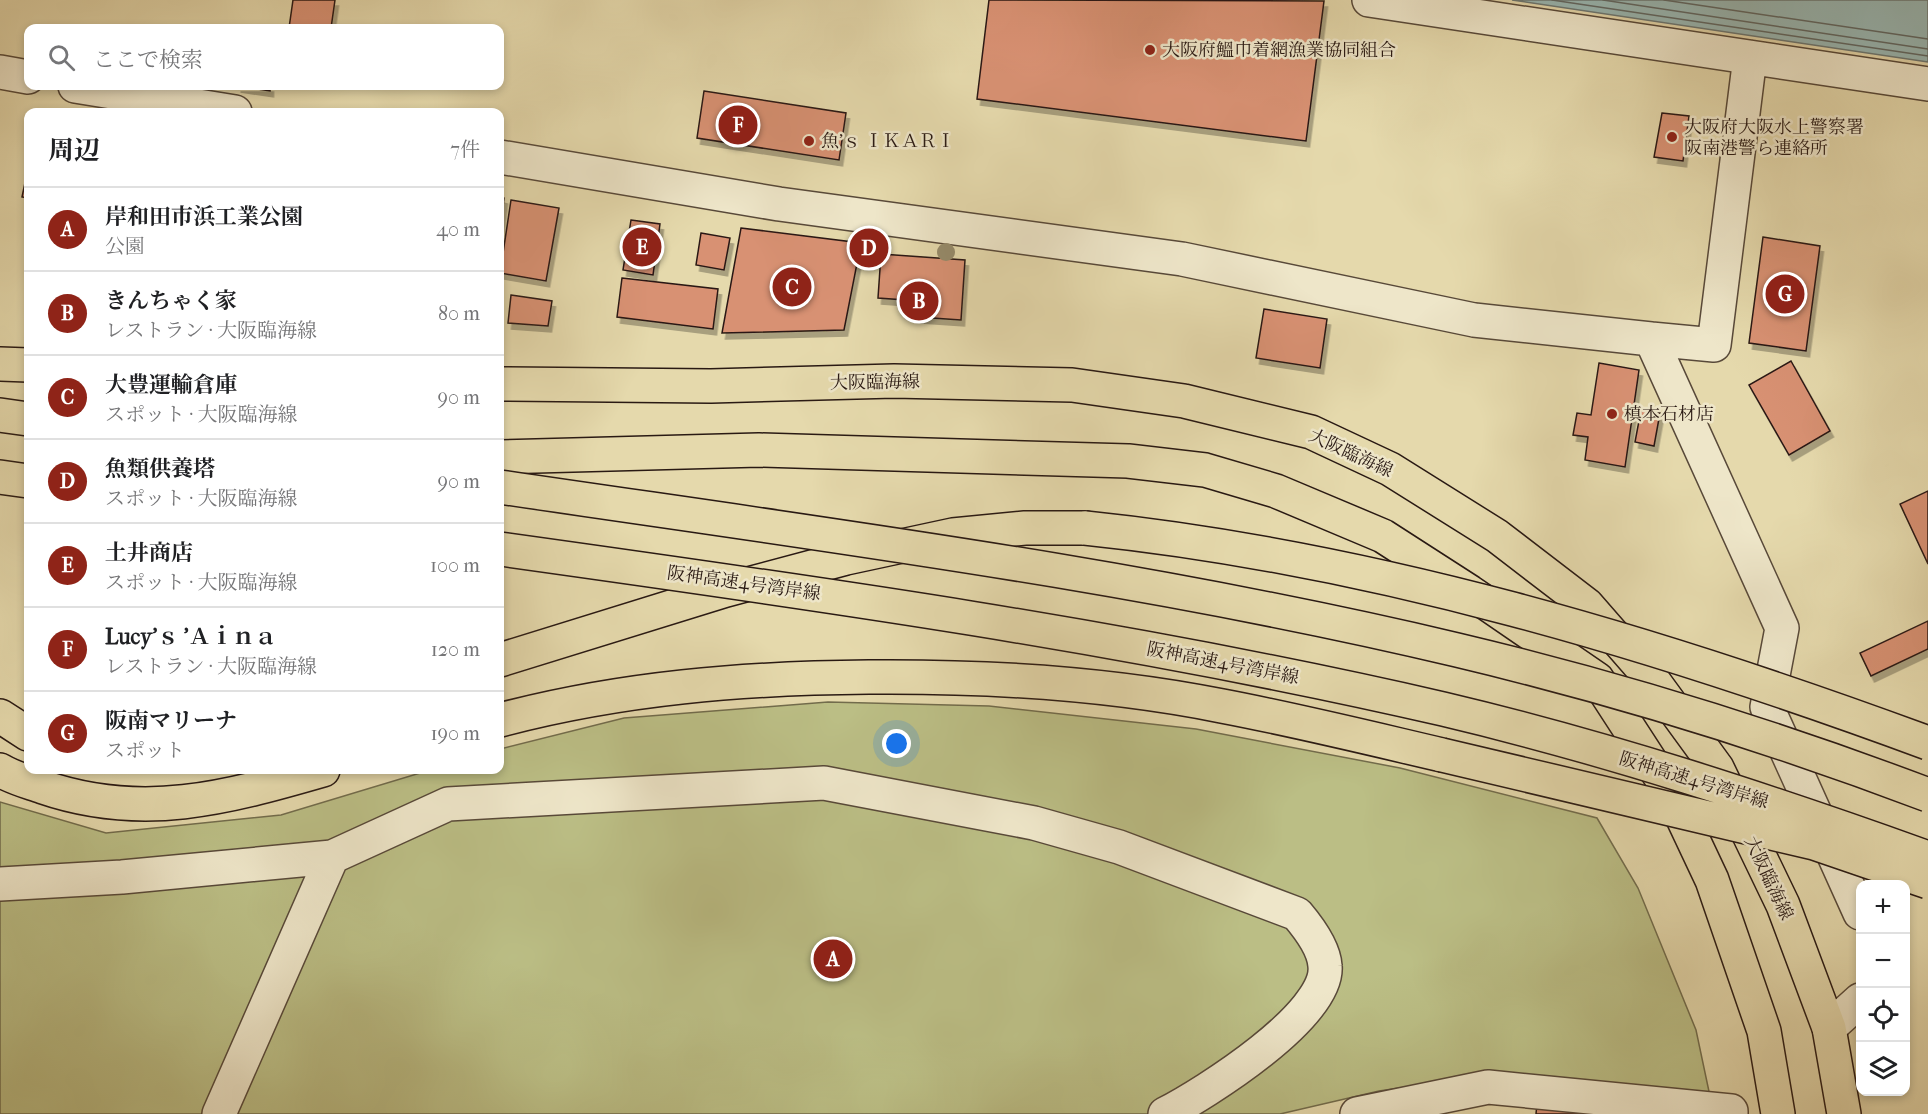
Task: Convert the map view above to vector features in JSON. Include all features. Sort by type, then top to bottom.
[{"type":"main road","points":[[0,364],[24,365]]},
{"type":"main road","name":"大阪臨海線","points":[[504,384],[711,386],[894,381],[1072,385],[1184,401],[1311,432],[1390,469],[1497,536],[1587,605],[1654,683],[1717,768],[1783,905],[1829,1028],[1844,1114]]},
{"type":"main road","points":[[0,415],[24,418]]},
{"type":"main road","points":[[504,457],[759,450],[1128,461],[1205,470],[1236,479],[1276,491],[1383,536],[1597,679],[1671,793],[1712,880],[1764,1031],[1778,1114]]},
{"type":"main road","points":[[0,477],[24,482]]},
{"type":"main road","points":[[0,484],[24,483]]},
{"type":"main road","points":[[504,488],[1106,580],[1290,614],[1457,650],[1640,699],[1840,762],[1928,795]]},
{"type":"main road","points":[[504,659],[726,590],[846,558],[953,535],[1025,528],[1085,528],[1156,536],[1254,552],[1402,583],[1564,624],[1707,664],[1928,743]]},
{"type":"main road","name":"阪神高速4号湾岸線","points":[[504,550],[894,604],[1089,637],[1272,672],[1447,710],[1670,770],[1928,858]]},
{"type":"main road","points":[[504,719],[551,706],[649,690],[743,680],[934,677],[1114,689],[1221,706],[1454,757],[1814,843],[1928,882]]},
{"type":"main road","points":[[0,716],[24,731]]},
{"type":"main road","points":[[0,770],[68,795],[130,806],[197,801],[309,774]]},
{"type":"street","points":[[1369,0],[1928,84]]},
{"type":"street","points":[[504,158],[779,204],[1182,259],[1474,320],[1714,345],[1750,57]]},
{"type":"street","points":[[0,72],[24,77]]},
{"type":"street","points":[[100,90],[210,108]]},
{"type":"street","points":[[1652,339],[1782,628],[1767,707],[1856,904]]},
{"type":"street","points":[[0,884],[122,877],[332,857],[448,804],[824,783],[1034,822],[1119,847],[1297,914],[1310,930],[1325,965],[1321,988],[1274,1041],[1215,1085],[1165,1114]]},
{"type":"street","points":[[219,1114],[332,857]]},
{"type":"street","points":[[1829,1028],[1856,1004]]},
{"type":"street","points":[[1357,1114],[1488,1087],[1731,1111],[1731,1114]]},
{"type":"green space","points":[[828,702],[989,706],[1196,729],[1400,768],[1597,818],[1638,888],[1696,1030],[1711,1101],[1487,1075],[1379,1091],[1280,1114],[0,1114],[0,802],[106,833],[281,815],[417,774],[504,774],[504,748],[624,718]]},
{"type":"water","points":[[1512,0],[1928,0],[1928,62]]},
{"type":"building","points":[[293,0],[335,0],[332,24],[290,24]]},
{"type":"building","name":"大阪府鰮巾着網漁業協同組合","points":[[989,0],[1324,1],[1306,141],[977,99]]},
{"type":"building","points":[[704,91],[846,113],[839,160],[697,138]]},
{"type":"building","name":"大阪府大阪水上警察署 阪南港警ら連絡所","points":[[1662,113],[1689,116],[1683,161],[1654,157]]},
{"type":"building","points":[[511,200],[559,208],[546,281],[504,274],[504,246]]},
{"type":"building","points":[[631,220],[660,224],[653,275],[623,270]]},
{"type":"building","points":[[741,228],[861,243],[844,330],[722,333]]},
{"type":"building","points":[[701,233],[730,238],[724,270],[696,265]]},
{"type":"building","points":[[1763,237],[1820,246],[1806,351],[1749,343]]},
{"type":"building","points":[[881,254],[965,260],[961,320],[918,317],[919,301],[878,298]]},
{"type":"building","points":[[622,278],[718,289],[713,329],[617,317]]},
{"type":"building","points":[[511,295],[552,301],[548,326],[508,323]]},
{"type":"building","points":[[1264,309],[1327,319],[1320,368],[1256,358]]},
{"type":"building","points":[[1791,361],[1830,431],[1789,455],[1749,385]]},
{"type":"building","name":"槙本石材店","points":[[1599,363],[1639,370],[1625,467],[1585,460],[1588,437],[1573,435],[1577,413],[1591,415]]},
{"type":"building","points":[[1641,410],[1660,413],[1654,446],[1635,442]]},
{"type":"building","points":[[1928,491],[1928,564],[1900,504]]},
{"type":"building","points":[[1928,621],[1928,649],[1871,676],[1860,653]]},
{"type":"building","points":[[1537,1103],[1596,1114],[1536,1114]]},
{"type":"place","name":"大阪府鰮巾着網漁業協同組合","points":[[1150,50]]},
{"type":"place","name":"Lucy’ｓ ’Ａｉｎａ","points":[[738,125]]},
{"type":"place","name":"大阪府大阪水上警察署 阪南港警ら連絡所","points":[[1672,137]]},
{"type":"place","name":"魚’ｓ ＩＫＡＲＩ","points":[[809,141]]},
{"type":"place","name":"土井商店","points":[[642,247]]},
{"type":"place","name":"魚類供養塔","points":[[869,248]]},
{"type":"place","name":"大豊運輸倉庫","points":[[792,287]]},
{"type":"place","name":"阪南マリーナ","points":[[1785,294]]},
{"type":"place","name":"きんちゃく家","points":[[919,301]]},
{"type":"place","name":"槙本石材店","points":[[1612,414]]},
{"type":"place","name":"岸和田市浜工業公園","points":[[833,959]]}]
